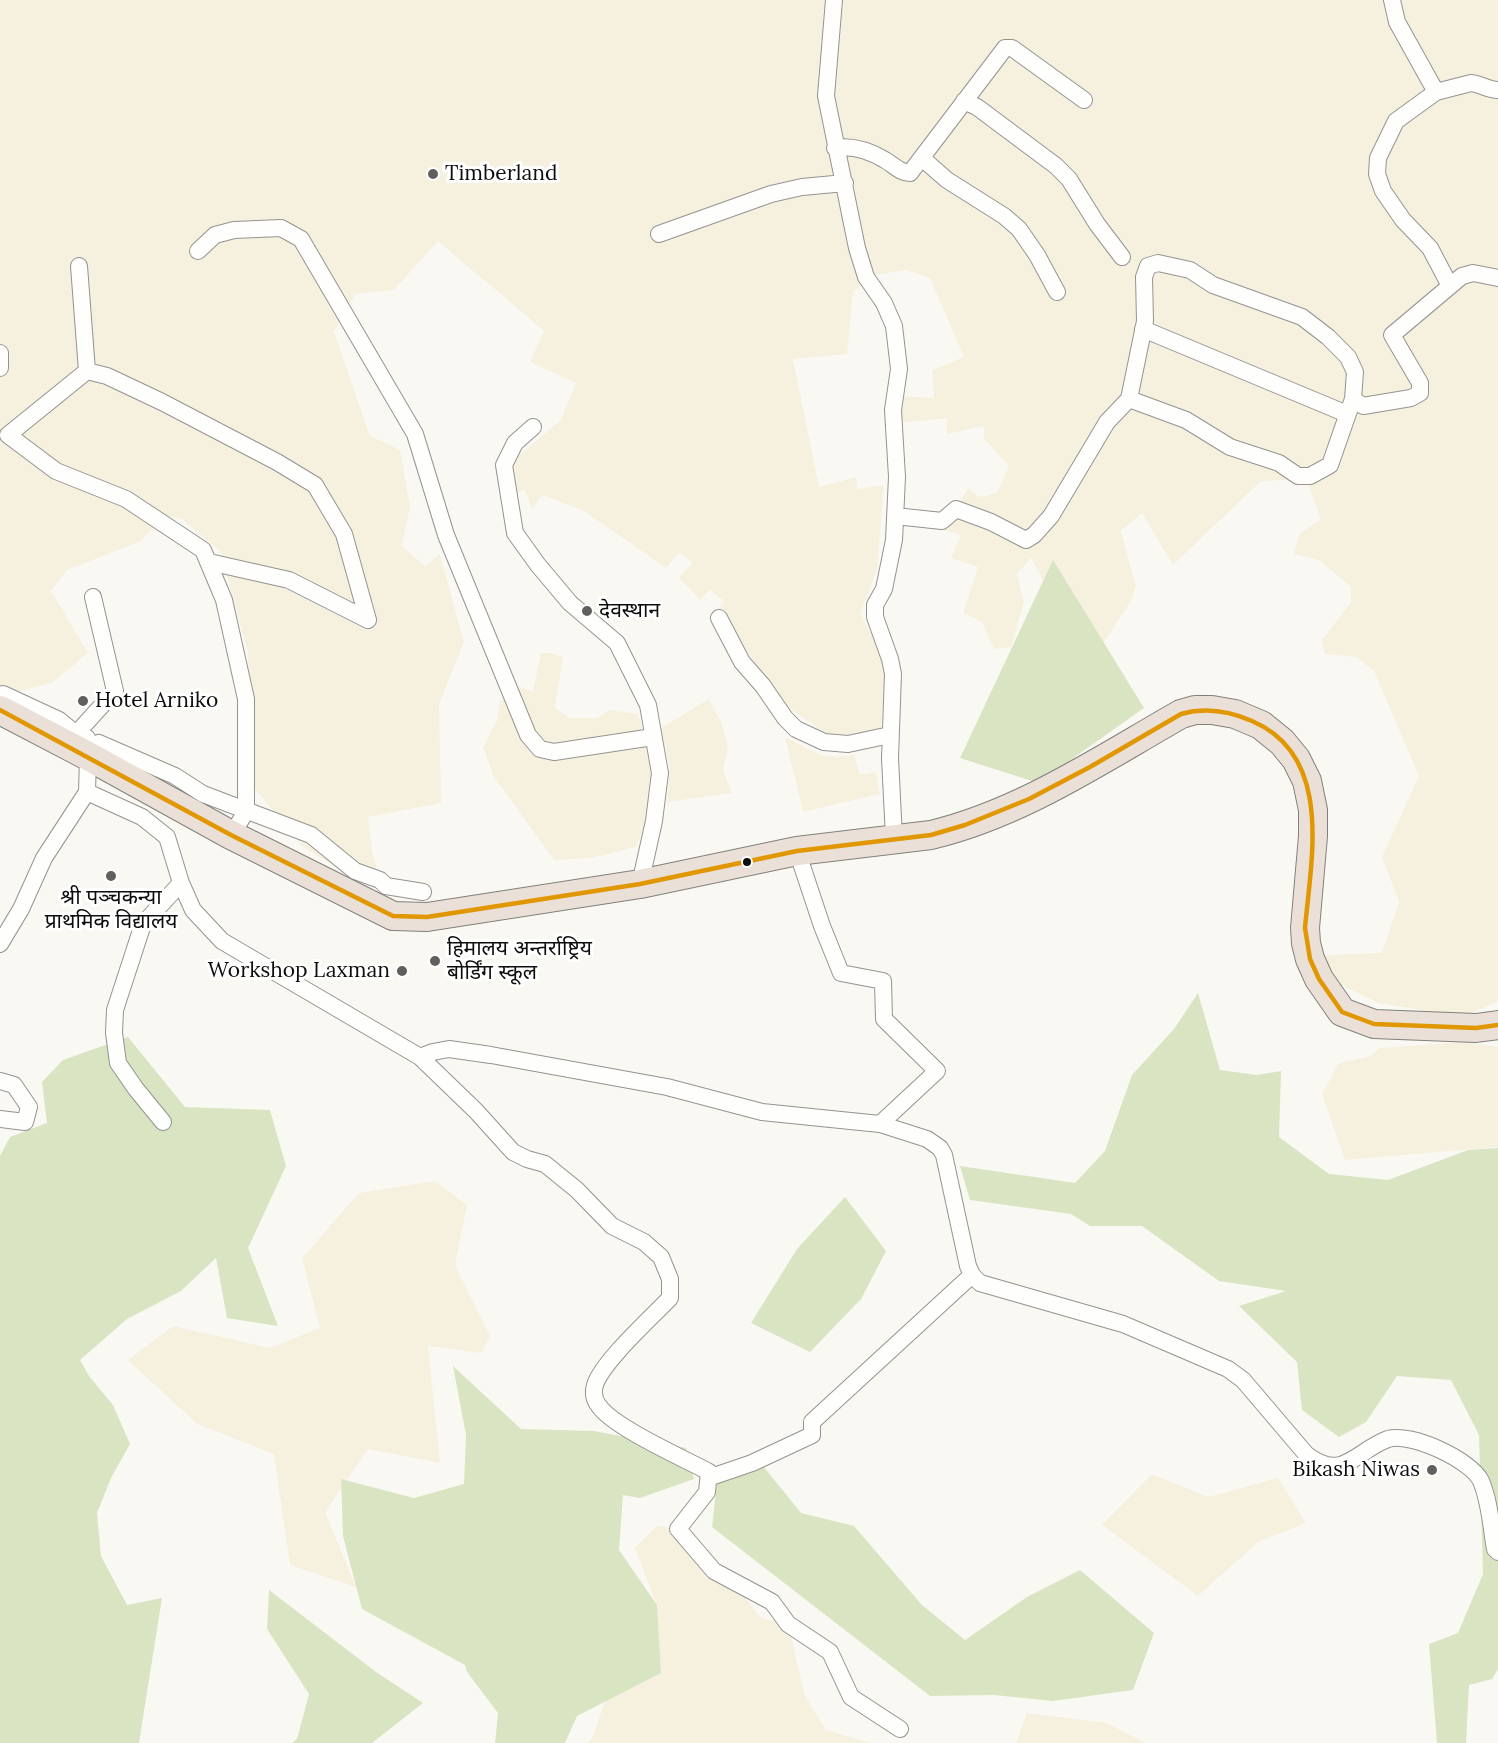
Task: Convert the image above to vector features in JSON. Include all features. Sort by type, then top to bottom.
[{"type":"highway","points":[[2,702],[88,744],[231,835],[393,916],[427,917],[640,884],[797,851],[931,835],[952,830],[1035,798],[1180,714],[1194,710],[1235,714],[1261,725],[1282,742],[1296,759],[1307,782],[1314,836],[1305,928],[1306,943],[1318,979],[1342,1012],[1374,1024],[1476,1028],[1498,1025]]},
{"type":"street","points":[[834,0],[826,96],[857,248],[866,278],[884,303],[894,326],[899,369],[893,410],[897,447],[895,516],[890,568],[884,589],[875,605],[875,617],[893,674],[890,735],[894,838]]},
{"type":"street","points":[[1392,0],[1397,22],[1436,92]]},
{"type":"street","points":[[836,148],[849,146],[861,149],[884,159],[904,173],[910,173],[1008,47],[1084,100]]},
{"type":"street","points":[[1450,286],[1430,248],[1403,220],[1383,191],[1377,174],[1378,158],[1396,121],[1436,92],[1471,83],[1498,90]]},
{"type":"street","points":[[964,101],[988,114],[1056,166],[1069,179],[1122,257]]},
{"type":"street","points":[[923,159],[947,180],[1004,216],[1019,229],[1037,255],[1057,292]]},
{"type":"street","points":[[659,234],[771,194],[802,187],[845,183]]},
{"type":"street","points":[[198,251],[215,235],[234,230],[281,228],[301,238],[415,434],[446,536],[528,735],[540,749],[554,752],[653,737]]},
{"type":"street","points":[[895,516],[942,521],[956,509],[991,522],[1026,540],[1034,535],[1051,516],[1107,422],[1129,399],[1145,321],[1144,277],[1148,266],[1158,263],[1190,270],[1213,285],[1302,318],[1328,337],[1348,357],[1355,372],[1350,406],[1330,465],[1310,476],[1298,476],[1279,463],[1230,447],[1186,420],[1129,399]]},
{"type":"street","points":[[79,266],[87,372]]},
{"type":"street","points":[[1143,329],[1350,406],[1364,406],[1411,398],[1420,393],[1420,383],[1392,335],[1462,276],[1473,273],[1498,278]]},
{"type":"street","points":[[0,353],[0,368]]},
{"type":"street","points":[[208,562],[289,580],[368,620],[344,534],[315,484],[277,462],[162,402],[107,376],[87,372],[4,430],[56,471],[126,499],[203,550],[208,562],[224,600],[246,699],[246,812],[231,835]]},
{"type":"street","points":[[533,427],[514,442],[504,465],[515,534],[537,565],[570,603],[617,643],[648,705],[660,773],[654,821],[640,884]]},
{"type":"street","points":[[0,944],[21,909],[44,858],[87,792],[88,744],[115,691],[93,597]]},
{"type":"street","points":[[719,618],[742,662],[796,729],[825,742],[848,744],[890,735]]},
{"type":"street","points":[[88,744],[175,776],[203,794],[246,812],[311,835],[355,871],[380,880],[386,886],[423,892]]},
{"type":"street","points":[[87,792],[142,817],[166,837],[181,883],[193,910],[222,941],[420,1057],[476,1111],[513,1152],[527,1160],[545,1164],[577,1190],[612,1226],[644,1242],[661,1257],[670,1279],[670,1298],[605,1366],[595,1384],[593,1395],[599,1407],[613,1420],[714,1476],[812,1435],[812,1422],[972,1275]]},
{"type":"street","points":[[797,851],[822,926],[841,973],[883,981],[884,1018],[937,1071],[880,1125]]},
{"type":"street","points":[[163,1122],[118,1063],[114,1033],[115,1010],[143,924],[181,883]]},
{"type":"street","points":[[420,1057],[449,1049],[491,1055],[667,1087],[762,1112],[880,1125],[927,1139],[940,1148],[944,1155],[960,1235],[972,1275],[980,1283],[1123,1324],[1228,1369],[1243,1380],[1306,1454],[1316,1462],[1327,1466],[1343,1465],[1391,1438],[1412,1439],[1434,1447],[1476,1473],[1485,1494],[1495,1549],[1498,1552]]},
{"type":"street","points":[[0,1081],[14,1085],[29,1107],[25,1122],[0,1119]]},
{"type":"street","points":[[709,1472],[707,1492],[678,1529],[714,1571],[772,1602],[788,1624],[830,1652],[851,1698],[900,1730]]},
{"type":"shaded area","points":[[0,0],[1498,0],[1498,1001],[1464,1017],[1378,1003],[1341,985],[1323,955],[1382,953],[1399,902],[1382,857],[1419,776],[1374,671],[1356,657],[1325,654],[1322,640],[1351,602],[1351,587],[1319,560],[1294,554],[1300,533],[1321,519],[1306,479],[1261,481],[1173,565],[1142,513],[1121,531],[1136,586],[1131,601],[1094,657],[1054,601],[1031,558],[1017,574],[1024,602],[1011,647],[994,649],[982,622],[963,613],[978,567],[951,558],[961,535],[943,530],[968,488],[979,497],[997,493],[1009,466],[984,439],[984,426],[947,434],[947,418],[900,423],[899,396],[934,398],[932,370],[964,357],[930,278],[906,270],[875,275],[853,292],[847,354],[793,359],[819,487],[856,477],[857,489],[884,485],[877,570],[860,614],[886,660],[881,731],[833,738],[783,704],[719,609],[724,601],[710,590],[700,600],[679,578],[693,562],[679,553],[666,568],[584,511],[542,495],[532,510],[525,490],[516,493],[512,461],[561,420],[576,383],[530,362],[544,331],[438,241],[394,290],[355,294],[334,332],[370,436],[400,450],[410,506],[402,546],[425,566],[440,554],[464,642],[439,704],[441,803],[368,817],[372,851],[380,880],[364,885],[302,846],[252,785],[248,652],[220,551],[182,519],[163,516],[141,541],[67,570],[51,591],[88,653],[52,683],[15,692],[0,688]]},
{"type":"shaded area","points":[[541,653],[563,657],[555,708],[570,718],[597,718],[609,710],[638,714],[649,751],[653,779],[649,816],[636,847],[592,858],[554,860],[493,775],[483,747],[497,721],[500,702],[519,687],[533,691]]},
{"type":"shaded area","points":[[709,699],[721,722],[728,747],[723,771],[732,793],[667,802],[670,768],[661,728]]},
{"type":"shaded area","points":[[785,737],[820,755],[837,757],[854,755],[860,775],[876,772],[880,794],[803,812]]},
{"type":"shaded area","points":[[1466,1042],[1498,1047],[1498,1147],[1345,1160],[1322,1094],[1339,1063],[1371,1056],[1379,1048]]},
{"type":"shaded area","points":[[435,1181],[467,1205],[455,1265],[490,1336],[481,1353],[428,1346],[440,1463],[368,1449],[325,1512],[356,1587],[290,1565],[274,1454],[197,1424],[128,1360],[173,1326],[270,1348],[320,1328],[302,1258],[359,1193]]},
{"type":"shaded area","points":[[1152,1474],[1208,1497],[1278,1478],[1306,1523],[1258,1542],[1198,1596],[1102,1525]]},
{"type":"shaded area","points":[[657,1526],[678,1529],[730,1579],[761,1618],[788,1624],[805,1696],[826,1730],[870,1743],[587,1743],[592,1739],[605,1701],[661,1672],[657,1605],[635,1548]]},
{"type":"shaded area","points":[[1027,1713],[1107,1723],[1145,1743],[1016,1743]]},
{"type":"green space","points":[[1053,560],[1144,708],[1038,783],[960,758]]},
{"type":"green space","points":[[1198,993],[1220,1070],[1257,1075],[1281,1071],[1279,1137],[1329,1174],[1388,1180],[1468,1150],[1498,1148],[1498,1669],[1492,1679],[1469,1685],[1466,1743],[1437,1743],[1429,1644],[1458,1633],[1483,1574],[1479,1435],[1451,1380],[1397,1376],[1366,1422],[1339,1437],[1302,1410],[1297,1362],[1239,1306],[1286,1291],[1219,1281],[1142,1226],[1090,1226],[1071,1214],[970,1200],[960,1166],[1075,1183],[1105,1151],[1132,1075],[1174,1029]]},
{"type":"green space","points":[[128,1037],[185,1107],[270,1110],[286,1166],[248,1248],[278,1326],[227,1318],[216,1258],[181,1291],[127,1319],[80,1360],[89,1376],[113,1405],[130,1444],[111,1478],[97,1513],[101,1556],[127,1605],[162,1598],[139,1743],[0,1743],[0,1156],[10,1137],[47,1123],[42,1082],[63,1060]]},
{"type":"green space","points":[[845,1197],[886,1251],[861,1299],[810,1352],[751,1323],[797,1249]]},
{"type":"green space","points":[[453,1366],[521,1429],[594,1431],[686,1448],[694,1479],[640,1498],[623,1495],[619,1550],[657,1605],[661,1673],[577,1716],[565,1743],[495,1743],[498,1713],[467,1672],[465,1665],[362,1609],[343,1536],[341,1479],[414,1498],[464,1484],[466,1435]]},
{"type":"green space","points":[[719,1465],[763,1466],[801,1513],[854,1526],[922,1605],[965,1640],[1027,1597],[1080,1570],[1154,1633],[1133,1690],[1053,1701],[994,1695],[930,1696],[712,1527]]},
{"type":"green space","points":[[269,1590],[376,1672],[423,1703],[372,1743],[292,1743],[297,1739],[309,1694],[267,1629]]},
{"type":"transit line","points":[[0,710],[231,835],[393,916],[427,917],[640,884],[797,851],[931,835],[965,825],[1029,799],[1090,767],[1181,714],[1199,711],[1226,713],[1252,721],[1278,737],[1296,758],[1306,784],[1312,812],[1311,871],[1305,928],[1310,959],[1319,979],[1342,1012],[1374,1024],[1476,1028],[1498,1025]]},
{"type":"place","name":"Timberland","points":[[433,174]]},
{"type":"place","name":"देवस्थान","points":[[587,611]]},
{"type":"place","name":"Hotel Arniko","points":[[83,701]]},
{"type":"place","name":"श्री पञ्चकन्या प्राथमिक विद्यालय","points":[[111,876]]},
{"type":"place","name":"हिमालय अन्तर्राष्ट्रिय बोर्डिंग स्कूल","points":[[435,961]]},
{"type":"place","name":"Workshop Laxman","points":[[402,971]]},
{"type":"place","name":"Bikash Niwas","points":[[1432,1470]]}]
